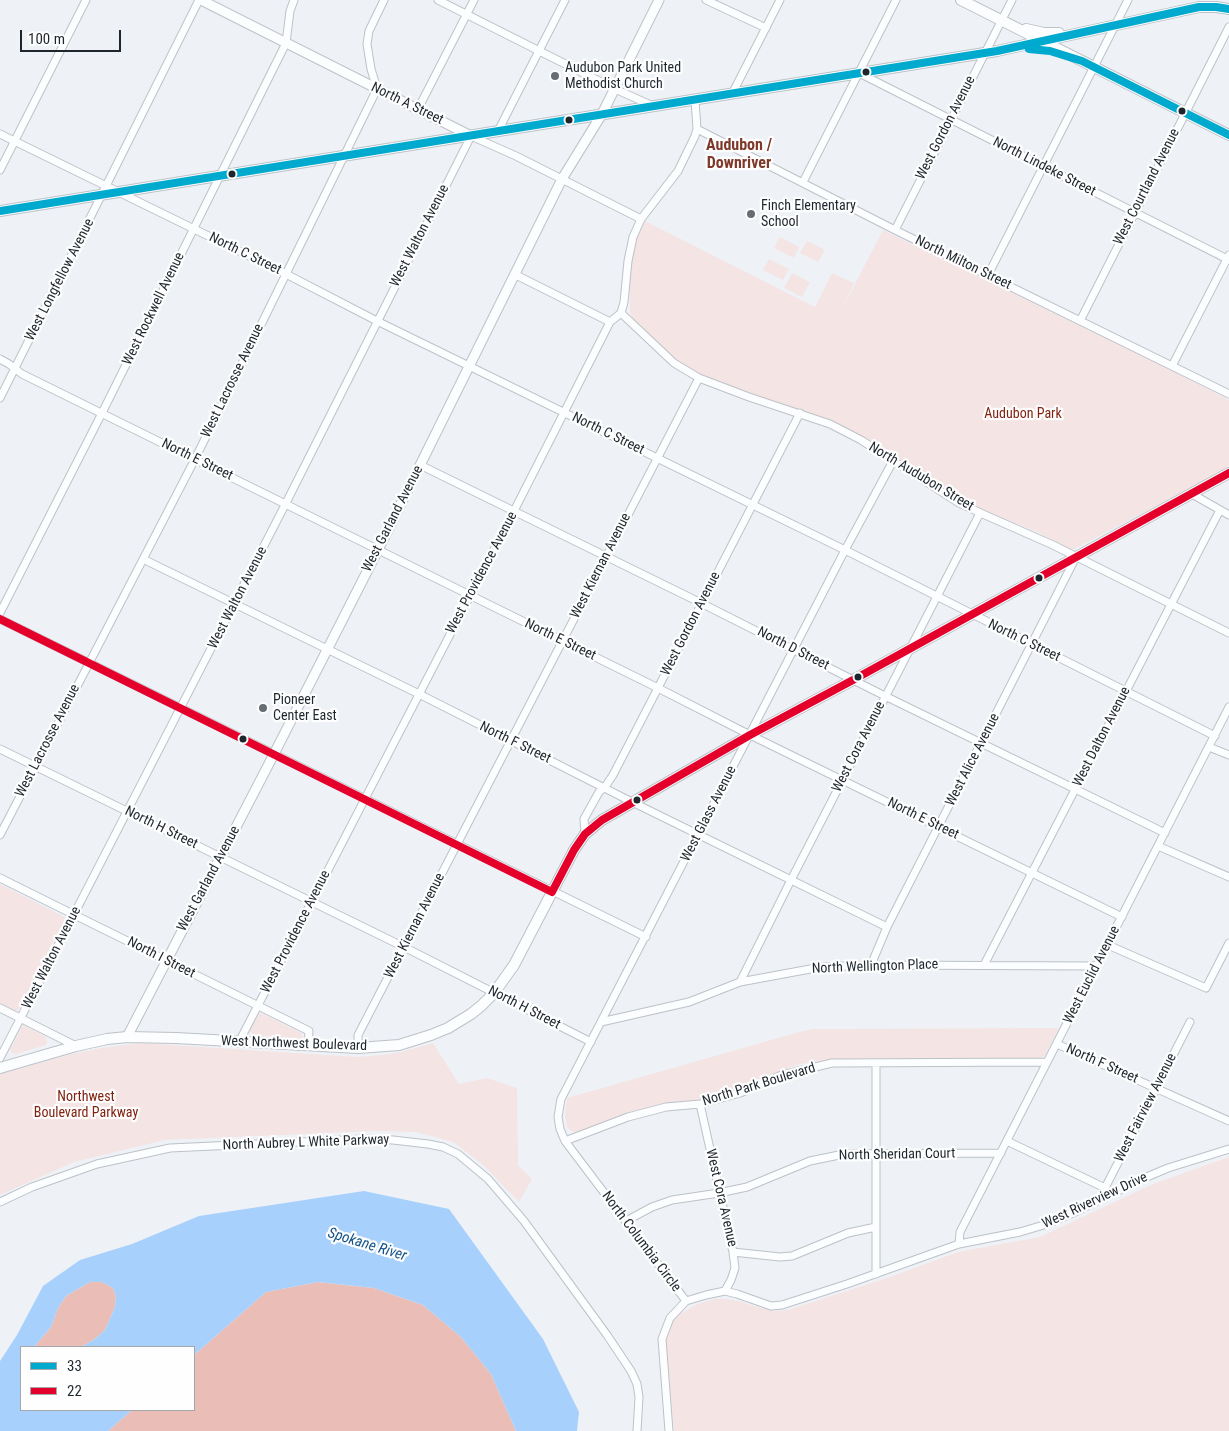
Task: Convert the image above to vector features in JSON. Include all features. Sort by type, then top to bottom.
[{"type":"main road","points":[[961,0],[1229,135]]},
{"type":"main road","points":[[0,211],[104,191],[118,192],[997,51],[1199,7],[1229,9]]},
{"type":"main road","points":[[1014,27],[1044,33],[1080,33]]},
{"type":"main road","points":[[997,51],[1035,49],[1050,51],[1082,61]]},
{"type":"main road","name":"West Northwest Boulevard","points":[[0,1068],[76,1046],[107,1039],[127,1037],[358,1048],[398,1045],[448,1028],[481,1006],[494,993],[514,965],[574,850],[586,834],[602,820],[750,735],[1229,473]]},
{"type":"street","points":[[0,170],[86,0]]},
{"type":"street","name":"North A Street","points":[[200,0],[471,136],[642,219]]},
{"type":"street","name":"West Longfellow Avenue","points":[[0,398],[200,0]]},
{"type":"street","name":"West Rockwell Avenue","points":[[0,613],[286,43],[290,11],[294,0]]},
{"type":"street","points":[[377,89],[371,69],[367,44],[368,31],[384,0]]},
{"type":"street","points":[[438,0],[614,89],[654,106]]},
{"type":"street","points":[[418,109],[474,0]]},
{"type":"street","points":[[498,131],[565,0]]},
{"type":"street","name":"West Garland Avenue","points":[[127,1037],[378,550],[562,180],[602,114],[659,0]]},
{"type":"street","points":[[706,0],[766,28]]},
{"type":"street","points":[[732,94],[780,0]]},
{"type":"street","points":[[802,182],[896,0]]},
{"type":"street","name":"West Gordon Avenue","points":[[896,230],[1012,0]]},
{"type":"street","points":[[988,275],[1128,0]]},
{"type":"street","name":"West Courtland Avenue","points":[[1080,320],[1229,27]]},
{"type":"street","name":"North Lindeke Street","points":[[859,73],[1134,213],[1228,257]]},
{"type":"street","name":"West Lacrosse Avenue","points":[[0,835],[195,459],[377,89]]},
{"type":"street","points":[[621,313],[630,249],[642,219],[678,171],[695,136],[697,129],[695,100]]},
{"type":"street","name":"North Milton Street","points":[[697,129],[896,230],[1229,394]]},
{"type":"street","points":[[0,134],[104,191]]},
{"type":"street","name":"West Walton Avenue","points":[[0,1058],[234,605],[471,136]]},
{"type":"street","name":"North C Street","points":[[118,192],[845,550],[1215,736]]},
{"type":"street","points":[[1172,366],[1228,257]]},
{"type":"street","points":[[514,274],[610,322]]},
{"type":"street","name":"West Providence Avenue","points":[[239,1042],[610,322],[621,313]]},
{"type":"street","name":"North Audubon Street","points":[[621,313],[674,363],[699,378],[830,424],[861,440],[939,491],[980,513],[1077,556],[1229,633]]},
{"type":"street","name":"North E Street","points":[[0,359],[22,374],[1122,917]]},
{"type":"street","name":"West Kiernan Avenue","points":[[358,1048],[358,1035],[699,378]]},
{"type":"street","name":"West Gordon Avenue","points":[[586,834],[584,819],[599,792],[614,774],[800,413]]},
{"type":"street","name":"West Glass Avenue","points":[[558,1117],[561,1099],[893,461]]},
{"type":"street","name":"North D Street","points":[[420,465],[1165,833]]},
{"type":"street","points":[[1192,494],[1229,515]]},
{"type":"street","name":"West Dalton Avenue","points":[[984,965],[1220,510]]},
{"type":"street","name":"West Cora Avenue","points":[[740,982],[790,880],[980,513]]},
{"type":"street","name":"West Alice Avenue","points":[[871,965],[887,927],[1077,556]]},
{"type":"street","name":"North F Street","points":[[143,559],[887,927]]},
{"type":"street","points":[[0,619],[646,937]]},
{"type":"street","name":"West Euclid Avenue","points":[[959,1244],[960,1232],[1229,707]]},
{"type":"street","points":[[1209,747],[1229,755]]},
{"type":"street","name":"North H Street","points":[[0,748],[404,947],[591,1042]]},
{"type":"street","points":[[1158,846],[1229,877]]},
{"type":"street","name":"North I Street","points":[[0,878],[309,1032],[308,1046]]},
{"type":"street","points":[[1108,945],[1206,988],[1229,943]]},
{"type":"street","name":"North Wellington Place","points":[[601,1022],[689,1002],[740,982],[821,967],[871,965],[1097,966]]},
{"type":"street","points":[[0,1008],[76,1046]]},
{"type":"street","name":"West Fairview Avenue","points":[[1107,1191],[1190,1022]]},
{"type":"street","name":"North F Street","points":[[1056,1044],[1229,1121]]},
{"type":"street","name":"North Park Boulevard","points":[[565,1141],[628,1117],[666,1107],[700,1104],[740,1093],[782,1075],[832,1063],[1048,1062]]},
{"type":"street","points":[[876,1063],[876,1274]]},
{"type":"street","name":"West Cora Avenue","points":[[700,1104],[733,1252],[735,1268],[725,1292]]},
{"type":"street","name":"North Columbia Circle","points":[[558,1117],[565,1141],[686,1302],[706,1295],[725,1292],[737,1294],[771,1306],[782,1305],[959,1244]]},
{"type":"street","name":"North Aubrey L White Parkway","points":[[0,1202],[32,1187],[97,1164],[170,1148],[364,1139],[393,1140],[442,1147],[458,1154],[488,1179],[524,1221],[607,1335],[631,1371],[637,1384],[639,1397],[637,1431]]},
{"type":"street","points":[[1007,1141],[1107,1191]]},
{"type":"street","name":"West Riverview Drive","points":[[959,1244],[1020,1232],[1047,1224],[1075,1212],[1107,1191],[1168,1168],[1229,1150]]},
{"type":"street","name":"North Sheridan Court","points":[[626,1222],[665,1202],[746,1187],[810,1161],[844,1154],[1001,1153]]},
{"type":"street","points":[[733,1252],[780,1257],[792,1256],[848,1233],[876,1227]]},
{"type":"street","points":[[669,1431],[662,1339],[670,1318],[686,1302]]},
{"type":"green space","name":"Audubon Park","points":[[645,221],[815,307],[832,273],[854,283],[840,313],[883,230],[1229,400],[1229,466],[1189,489],[1071,549],[946,492],[821,418],[756,397],[706,378],[688,369],[676,360],[633,319],[630,311],[629,274],[632,255]]},
{"type":"green space","points":[[780,237],[799,247],[794,258],[774,248]]},
{"type":"green space","points":[[807,241],[825,250],[818,262],[800,253]]},
{"type":"green space","points":[[769,259],[789,269],[783,280],[763,270]]},
{"type":"green space","points":[[792,273],[810,282],[802,297],[784,288]]},
{"type":"green space","points":[[0,884],[63,916],[65,919],[19,1009],[16,1011],[0,1004]]},
{"type":"green space","points":[[261,1013],[301,1033],[303,1038],[253,1035],[250,1028]]},
{"type":"green space","points":[[23,1025],[45,1036],[46,1045],[16,1054],[12,1053],[10,1050]]},
{"type":"green space","points":[[1059,1028],[1045,1055],[1041,1058],[831,1059],[800,1064],[742,1087],[703,1099],[666,1103],[633,1111],[578,1132],[573,1132],[567,1127],[565,1117],[567,1098],[803,1031],[815,1029]]},
{"type":"green space","name":"Northwest Boulevard Parkway","points":[[140,1043],[357,1057],[401,1052],[433,1043],[459,1084],[487,1078],[517,1088],[518,1165],[532,1179],[519,1202],[482,1164],[453,1142],[416,1132],[374,1131],[165,1140],[74,1162],[0,1195],[0,1074],[72,1054]]},
{"type":"green space","points":[[1229,1157],[1229,1431],[674,1431],[666,1343],[667,1331],[676,1316],[698,1304],[714,1299],[725,1299],[774,1311],[788,1310],[887,1278],[958,1252],[1040,1237],[1153,1184]]},
{"type":"shaded area","points":[[90,1282],[102,1282],[113,1288],[116,1296],[115,1307],[105,1330],[83,1346],[35,1346],[51,1327],[58,1308],[66,1296]]},
{"type":"shaded area","points":[[318,1282],[374,1288],[423,1305],[461,1337],[491,1374],[516,1431],[108,1431],[131,1411],[195,1411],[195,1354],[266,1292]]},
{"type":"water","name":"Spokane River","points":[[364,1191],[449,1209],[543,1339],[579,1412],[577,1431],[516,1431],[491,1374],[461,1337],[423,1305],[374,1288],[318,1282],[266,1292],[195,1354],[195,1346],[83,1346],[105,1330],[115,1307],[116,1296],[113,1288],[102,1282],[90,1282],[66,1296],[58,1308],[51,1327],[35,1346],[20,1346],[20,1411],[131,1411],[108,1431],[0,1431],[0,1361],[17,1335],[43,1286],[80,1260],[132,1244],[199,1216]]},
{"type":"transit line","name":"33","points":[[0,211],[997,51],[1199,7],[1229,9]]},
{"type":"transit line","name":"33","points":[[1029,49],[1050,51],[1082,61],[1229,135]]},
{"type":"transit line","name":"22","points":[[0,619],[552,892],[574,850],[585,834],[602,820],[750,735],[1229,473]]},
{"type":"place","name":"Audubon Park United Methodist Church","points":[[555,76]]},
{"type":"place","name":"Finch Elementary School","points":[[751,214]]},
{"type":"place","name":"Pioneer Center East","points":[[263,708]]},
{"type":"district","name":"Audubon / Downriver","points":[[739,155]]}]
